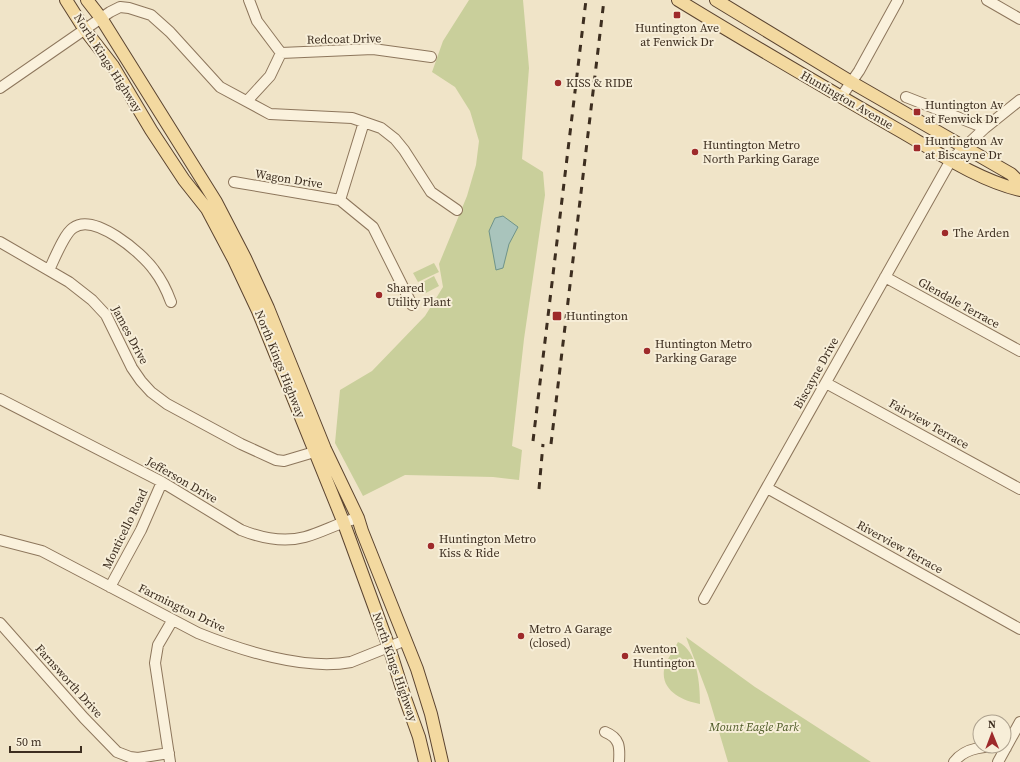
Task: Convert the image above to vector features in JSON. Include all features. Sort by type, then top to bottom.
[{"type":"main road","name":"North Kings Highway","points":[[66,0],[85,30],[113,66],[163,149],[212,218],[258,311],[320,450],[358,518],[406,640],[423,690],[442,762]]},
{"type":"main road","name":"North Kings Highway","points":[[88,0],[101,18],[227,222],[268,308],[320,450],[343,521],[389,647],[405,698],[420,737],[425,762]]},
{"type":"main road","name":"Huntington Avenue","points":[[678,0],[841,97],[951,160],[1003,186],[1020,190]]},
{"type":"main road","name":"Huntington Avenue","points":[[716,0],[851,82],[1011,174],[1020,183]]},
{"type":"street","points":[[248,100],[270,76],[281,53],[257,21],[249,0]]},
{"type":"street","points":[[841,97],[898,0]]},
{"type":"street","points":[[987,0],[1020,19]]},
{"type":"street","points":[[0,88],[101,18],[120,7],[151,15],[170,32],[220,87],[248,100],[270,114],[352,118],[381,128],[395,138],[431,192],[457,210]]},
{"type":"street","name":"Redcoat Drive","points":[[281,53],[373,49],[431,57]]},
{"type":"street","points":[[906,96],[969,120],[985,128]]},
{"type":"street","name":"Biscayne Drive","points":[[704,599],[951,160],[985,128],[1020,100]]},
{"type":"street","points":[[340,200],[364,122]]},
{"type":"street","name":"Wagon Drive","points":[[234,182],[340,200],[373,227],[412,305]]},
{"type":"street","points":[[49,270],[70,231],[80,224],[93,225],[106,230],[139,253],[160,278],[171,302]]},
{"type":"street","name":"James Drive","points":[[0,242],[69,282],[101,308],[136,375],[151,392],[167,404],[246,447],[276,460],[284,461],[320,450]]},
{"type":"street","name":"Glendale Terrace","points":[[885,277],[1020,351]]},
{"type":"street","name":"Fairview Terrace","points":[[826,383],[1020,489]]},
{"type":"street","name":"Jefferson Drive","points":[[0,399],[162,482],[241,530],[267,538],[282,540],[306,537],[343,521],[358,518]]},
{"type":"street","name":"Monticello Road","points":[[110,586],[141,530],[162,482]]},
{"type":"street","name":"Riverview Terrace","points":[[767,488],[1020,629]]},
{"type":"street","name":"Farmington Drive","points":[[1,544],[42,551],[110,586],[172,621],[222,643],[313,665],[351,662],[406,640]]},
{"type":"street","points":[[169,758],[155,663],[158,645],[172,621]]},
{"type":"street","name":"Farnsworth Drive","points":[[0,623],[84,718],[117,752],[130,757],[138,758],[169,758]]},
{"type":"street","points":[[1012,737],[1020,722]]},
{"type":"street","points":[[605,732],[615,737],[618,742],[619,762]]},
{"type":"street","points":[[954,762],[959,756],[972,751]]},
{"type":"green space","points":[[469,0],[523,0],[529,68],[522,159],[543,172],[545,195],[524,339],[512,446],[522,450],[519,480],[493,477],[405,475],[363,496],[335,443],[340,390],[372,371],[425,316],[443,287],[439,264],[467,196],[476,165],[479,141],[470,111],[455,87],[432,72],[443,41]]},
{"type":"green space","points":[[434,263],[439,272],[418,282],[413,273]]},
{"type":"green space","points":[[434,276],[439,286],[424,294],[419,284]]},
{"type":"green space","name":"Mount Eagle Park","points":[[686,637],[755,687],[871,762],[728,762],[708,695]]},
{"type":"green space","points":[[678,642],[685,646],[694,660],[698,679],[700,704],[693,703],[674,694],[666,684],[664,677],[665,666]]},
{"type":"water","points":[[503,216],[518,227],[509,244],[503,268],[496,270],[489,231],[495,218]]},
{"type":"railway","points":[[533,441],[586,0]]},
{"type":"railway","points":[[551,444],[604,0]]},
{"type":"railway","points":[[539,489],[543,444]]},
{"type":"place","name":"Huntington Ave at Fenwick Dr","points":[[677,15]]},
{"type":"place","name":"KISS & RIDE","points":[[558,83]]},
{"type":"place","name":"Huntington Av at Fenwick Dr","points":[[917,112]]},
{"type":"place","name":"Huntington Av at Biscayne Dr","points":[[917,148]]},
{"type":"place","name":"Huntington Metro North Parking Garage","points":[[695,152]]},
{"type":"place","name":"The Arden","points":[[945,233]]},
{"type":"place","name":"Shared Utility Plant","points":[[379,295]]},
{"type":"place","name":"Huntington","points":[[557,316]]},
{"type":"place","name":"Huntington Metro Parking Garage","points":[[647,351]]},
{"type":"place","name":"Huntington Metro Kiss & Ride","points":[[431,546]]},
{"type":"place","name":"Metro A Garage (closed)","points":[[521,636]]},
{"type":"place","name":"Aventon Huntington","points":[[625,656]]}]
